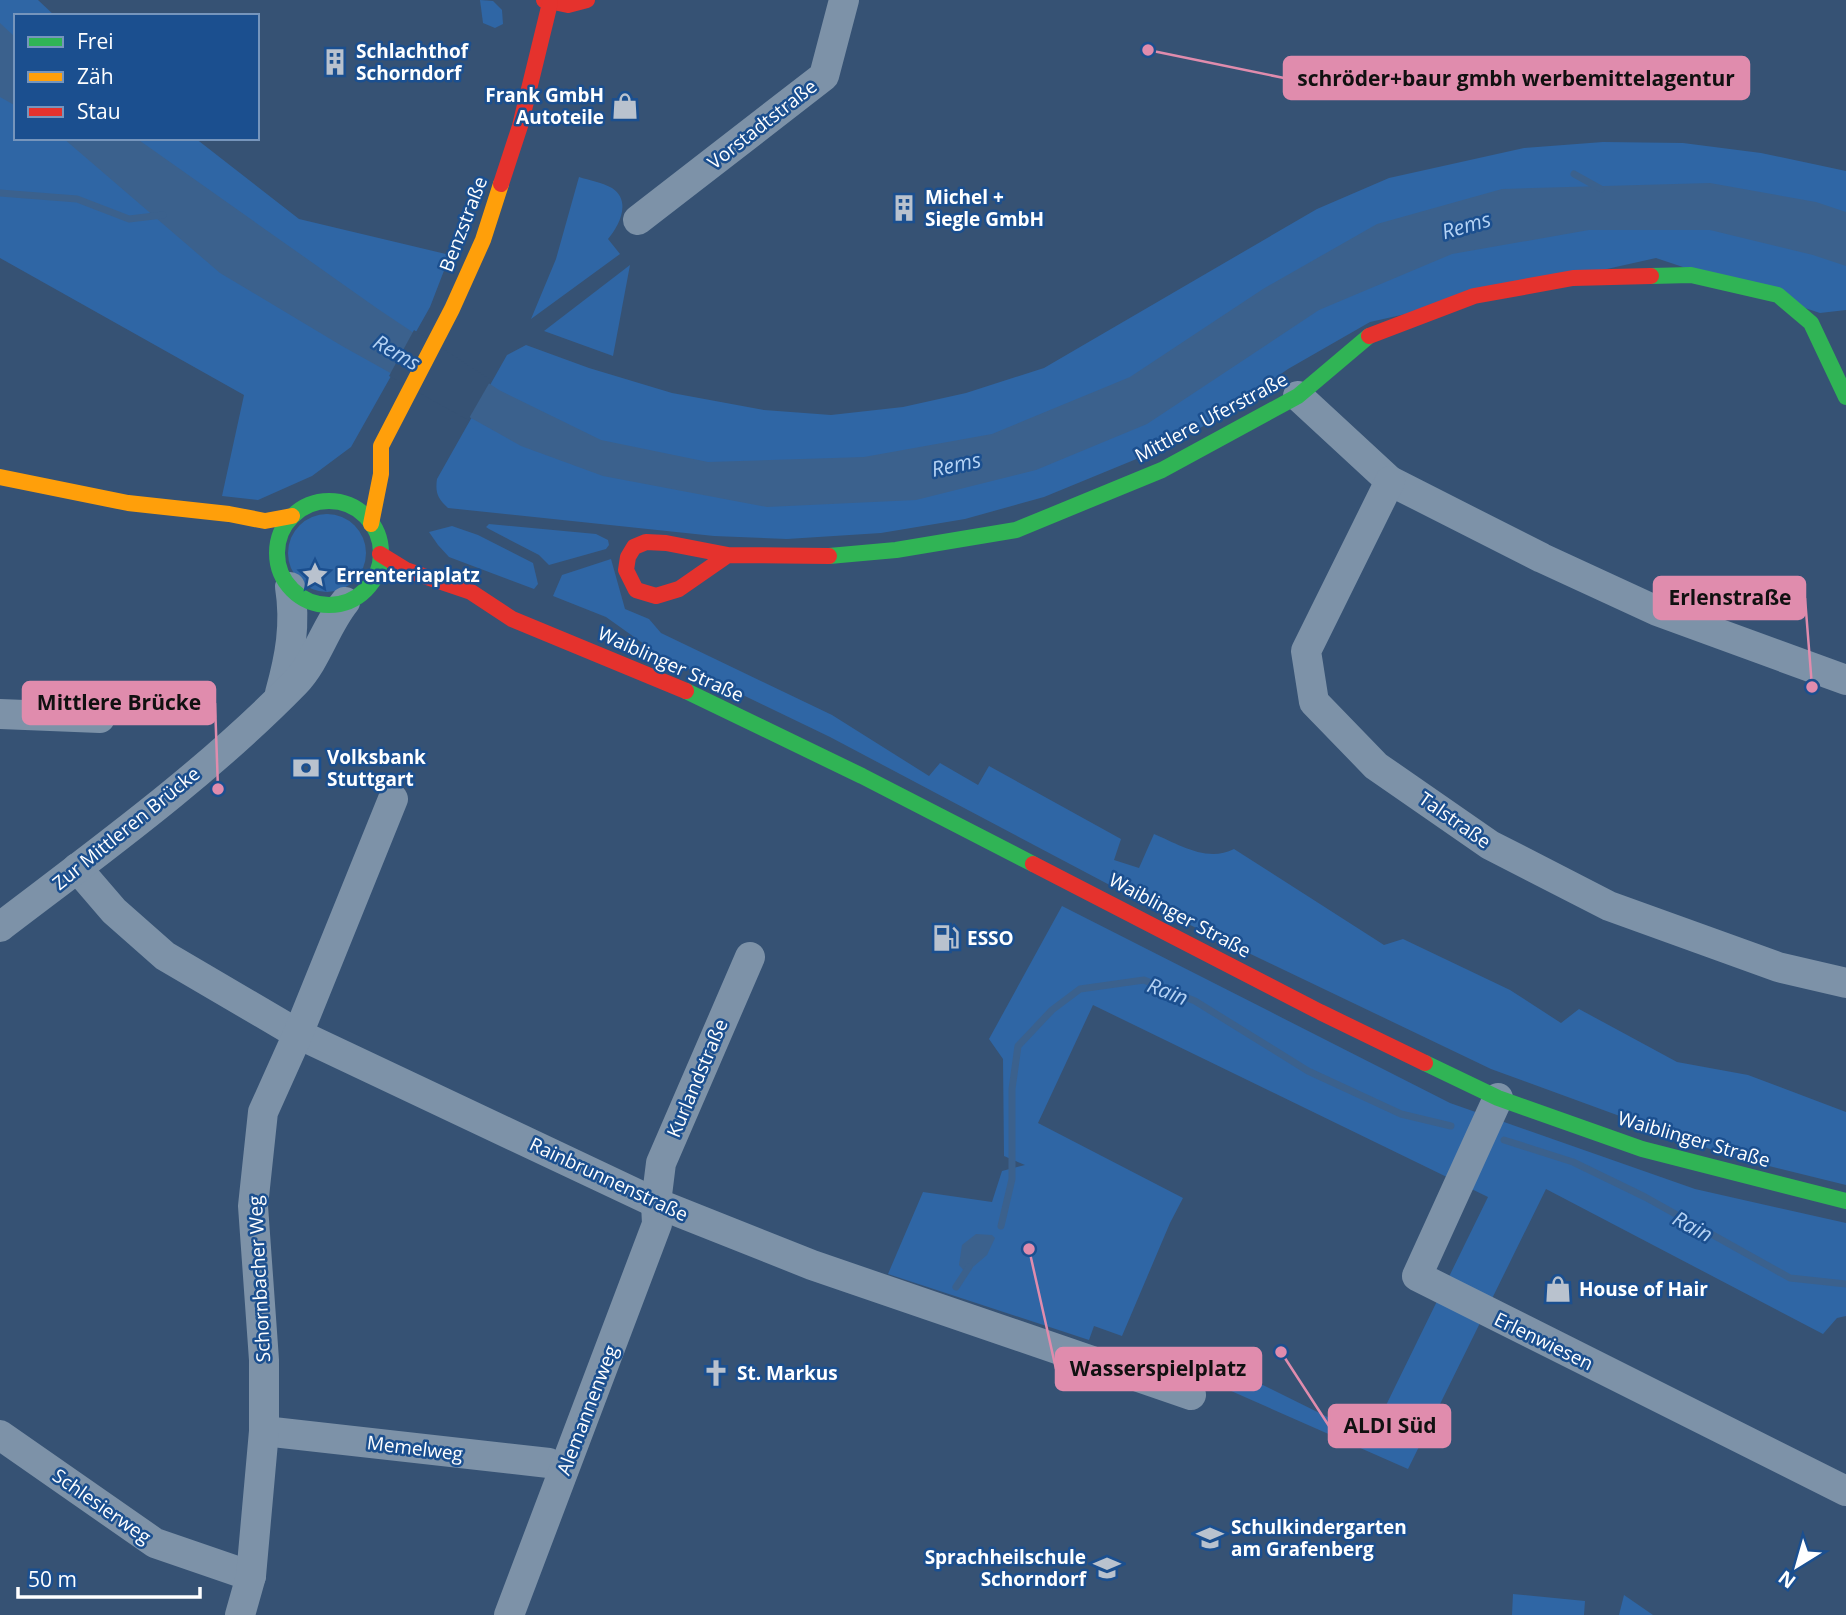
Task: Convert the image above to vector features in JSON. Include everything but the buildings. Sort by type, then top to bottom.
[{"type":"main road","name":"Benzstraße","points":[[365,459],[381,446],[452,309],[483,240],[516,138],[547,1],[568,5],[587,0]]},
{"type":"main road","name":"Mittlere Uferstraße","points":[[729,555],[679,589],[656,596],[636,590],[626,570],[628,557],[634,547],[646,542],[666,542],[729,555],[841,556],[896,550],[1016,530],[1163,470],[1298,396],[1373,333],[1474,296],[1573,278],[1691,275],[1778,295],[1811,323],[1846,397]]},
{"type":"main road","name":"Benzstraße","points":[[371,524],[381,474],[381,446]]},
{"type":"main road","points":[[0,477],[128,503],[229,514],[264,522],[292,516]]},
{"type":"main road","points":[[324,501],[342,483]]},
{"type":"main road","points":[[284,576],[279,539],[285,525],[304,507],[324,501],[339,502],[353,507],[371,524],[377,535],[380,554],[375,576],[353,597]]},
{"type":"main road","points":[[128,503],[188,525]]},
{"type":"main road","points":[[259,550],[298,594],[313,602],[335,604],[353,597],[381,593]]},
{"type":"main road","name":"Waiblinger Straße","points":[[380,554],[406,570],[471,592],[512,619],[670,683],[862,776],[1320,1012],[1497,1098],[1642,1149],[1846,1201]]},
{"type":"main road","name":"Waiblinger Straße","points":[[477,614],[512,619]]},
{"type":"street","name":"Vorstadtstraße","points":[[638,220],[824,76],[844,0]]},
{"type":"street","points":[[1298,396],[1390,481],[1542,558],[1657,611],[1846,680]]},
{"type":"street","name":"Talstraße","points":[[1390,481],[1306,651],[1314,702],[1376,766],[1490,845],[1609,906],[1778,967],[1846,983]]},
{"type":"street","name":"Zur Mittleren Brücke","points":[[279,697],[292,645],[293,609],[284,576]]},
{"type":"street","name":"Zur Mittleren Brücke","points":[[0,927],[151,811],[248,730],[303,673],[328,626],[353,597]]},
{"type":"street","points":[[0,715],[100,718]]},
{"type":"street","name":"Schornbacher Weg","points":[[240,1615],[251,1576],[264,1431],[264,1360],[253,1206],[263,1112],[298,1034],[393,799]]},
{"type":"street","name":"Rainbrunnenstraße","points":[[77,868],[114,911],[165,956],[298,1034],[656,1203],[812,1265],[1191,1395]]},
{"type":"street","name":"Kurlandstraße","points":[[656,1203],[661,1163],[750,957]]},
{"type":"street","name":"Erlenwiesen","points":[[1497,1098],[1417,1276],[1846,1491]]},
{"type":"street","name":"Alemannenweg","points":[[509,1615],[643,1264],[657,1224],[656,1203]]},
{"type":"street","name":"Memelweg","points":[[264,1431],[549,1463],[563,1471]]},
{"type":"street","name":"Schlesierweg","points":[[0,1435],[155,1543],[251,1576]]},
{"type":"shaded area","points":[[0,0],[38,0],[53,14],[14,14],[14,140],[198,140],[299,219],[450,255],[430,307],[351,447],[312,476],[258,500],[222,496],[244,395],[0,258]]},
{"type":"shaded area","points":[[480,0],[493,1],[502,10],[503,24],[495,28],[483,23]]},
{"type":"shaded area","points":[[1603,142],[1683,143],[1761,153],[1846,171],[1846,310],[1820,313],[1656,258],[1370,322],[1288,369],[1210,423],[1134,460],[1044,497],[965,519],[881,533],[787,539],[714,536],[448,508],[437,492],[437,479],[507,355],[526,345],[589,368],[672,393],[764,410],[831,415],[903,407],[966,393],[1044,368],[1317,209],[1389,178],[1524,148]]},
{"type":"shaded area","points":[[579,177],[600,183],[618,193],[622,214],[608,239],[620,254],[531,319],[556,259]]},
{"type":"shaded area","points":[[630,265],[613,356],[544,331]]},
{"type":"shaded area","points":[[319,514],[335,514],[349,520],[360,531],[366,545],[366,561],[360,575],[349,586],[335,592],[319,592],[305,586],[294,575],[288,561],[288,545],[294,531],[305,520]]},
{"type":"shaded area","points":[[489,524],[596,534],[608,540],[609,545],[606,549],[549,565],[539,555],[486,527]]},
{"type":"shaded area","points":[[452,526],[478,535],[533,563],[538,584],[534,589],[449,557],[429,532]]},
{"type":"shaded area","points":[[611,559],[625,609],[649,619],[661,633],[832,715],[929,776],[940,763],[978,785],[989,766],[1121,839],[1114,860],[1139,868],[1154,834],[1203,853],[1224,853],[1234,849],[1384,945],[1403,939],[1510,990],[1561,1023],[1579,1009],[1677,1062],[1748,1075],[1846,1112],[1846,1185],[1729,1156],[1491,1069],[1138,900],[830,737],[658,654],[606,617],[553,596],[562,575]]},
{"type":"shaded area","points":[[1062,906],[1450,1103],[1695,1189],[1846,1223],[1846,1316],[1837,1318],[1823,1334],[1546,1189],[1408,1469],[1179,1368],[1190,1349],[1370,1438],[1488,1197],[1093,1005],[1038,1123],[1183,1198],[1122,1336],[1094,1326],[1089,1340],[888,1274],[923,1192],[992,1202],[1002,1171],[1025,1165],[1004,1156],[1003,1059],[989,1039]]},
{"type":"shaded area","points":[[1513,1594],[1585,1601],[1584,1615],[1512,1615]]},
{"type":"shaded area","points":[[1624,1595],[1653,1615],[1619,1615]]},
{"type":"water","points":[[0,23],[14,36],[14,105],[0,97]]},
{"type":"water","name":"Rems","points":[[65,140],[139,140],[378,309],[499,390],[601,440],[708,462],[864,457],[992,434],[1130,377],[1263,289],[1377,224],[1502,189],[1710,183],[1816,202],[1846,212],[1846,266],[1813,255],[1710,230],[1589,230],[1452,254],[1319,310],[1147,424],[1036,470],[916,500],[767,507],[603,476],[521,446],[342,346],[220,273]]},
{"type":"water","points":[[976,1234],[992,1235],[995,1238],[987,1255],[966,1273],[959,1265],[962,1245]]},
{"type":"pier","points":[[414,330],[491,380],[468,420],[389,376]]},
{"type":"waterway","points":[[1574,174],[1601,189]]},
{"type":"waterway","points":[[0,193],[77,199],[129,219],[163,215]]},
{"type":"waterway","name":"Rain","points":[[1001,1226],[1012,1179],[1012,1089],[1018,1046],[1052,1010],[1080,989],[1144,980],[1195,1001],[1308,1071],[1401,1114],[1451,1126]]},
{"type":"waterway","name":"Rain","points":[[1504,1140],[1573,1162],[1645,1197],[1790,1278],[1846,1284]]},
{"type":"waterway","points":[[956,1287],[969,1267]]},
{"type":"traffic: fast","points":[[1651,276],[1691,275],[1778,295],[1811,323],[1846,397]]},
{"type":"traffic: fast","points":[[829,556],[896,550],[1016,530],[1162,470],[1298,396],[1369,336]]},
{"type":"traffic: fast","points":[[329,501],[349,505],[372,524],[377,533],[381,553],[377,573],[358,596],[349,601],[329,605],[309,601],[286,582],[281,573],[277,553],[281,533],[300,510],[309,505],[329,501]]},
{"type":"traffic: fast","points":[[686,691],[862,776],[1033,864]]},
{"type":"traffic: fast","points":[[1425,1063],[1498,1098],[1642,1149],[1846,1201]]},
{"type":"traffic: slow","points":[[371,524],[381,474],[381,446],[452,309],[483,240],[501,184]]},
{"type":"traffic: slow","points":[[0,477],[128,503],[229,514],[265,521],[292,516]]},
{"type":"traffic: jam","points":[[544,0],[568,5],[587,0]]},
{"type":"traffic: jam","points":[[501,184],[520,126],[550,3]]},
{"type":"traffic: jam","points":[[1369,336],[1474,296],[1573,278],[1651,276]]},
{"type":"traffic: jam","points":[[728,555],[679,589],[656,596],[636,590],[626,570],[628,557],[634,547],[646,542],[666,543],[728,555],[829,556]]},
{"type":"traffic: jam","points":[[380,554],[406,570],[471,592],[512,619],[686,691]]},
{"type":"traffic: jam","points":[[1033,864],[1425,1063]]},
{"type":"place","name":"schröder+baur gmbh werbemittelagentur","points":[[1148,50]]},
{"type":"place","name":"Schlachthof Schorndorf","points":[[335,62]]},
{"type":"place","name":"Frank GmbH Autoteile","points":[[625,106]]},
{"type":"place","name":"Michel + Siegle GmbH","points":[[904,208]]},
{"type":"place","name":"Errenteriaplatz","points":[[315,575]]},
{"type":"place","name":"Erlenstraße","points":[[1812,687]]},
{"type":"place","name":"Volksbank Stuttgart","points":[[306,768]]},
{"type":"place","name":"Mittlere Brücke","points":[[218,789]]},
{"type":"place","name":"ESSO","points":[[946,938]]},
{"type":"place","name":"Wasserspielplatz","points":[[1029,1249]]},
{"type":"place","name":"House of Hair","points":[[1558,1289]]},
{"type":"place","name":"ALDI Süd","points":[[1281,1352]]},
{"type":"place","name":"St. Markus","points":[[716,1373]]},
{"type":"place","name":"Schulkindergarten am Grafenberg","points":[[1210,1538]]},
{"type":"place","name":"Sprachheilschule Schorndorf","points":[[1107,1568]]}]
